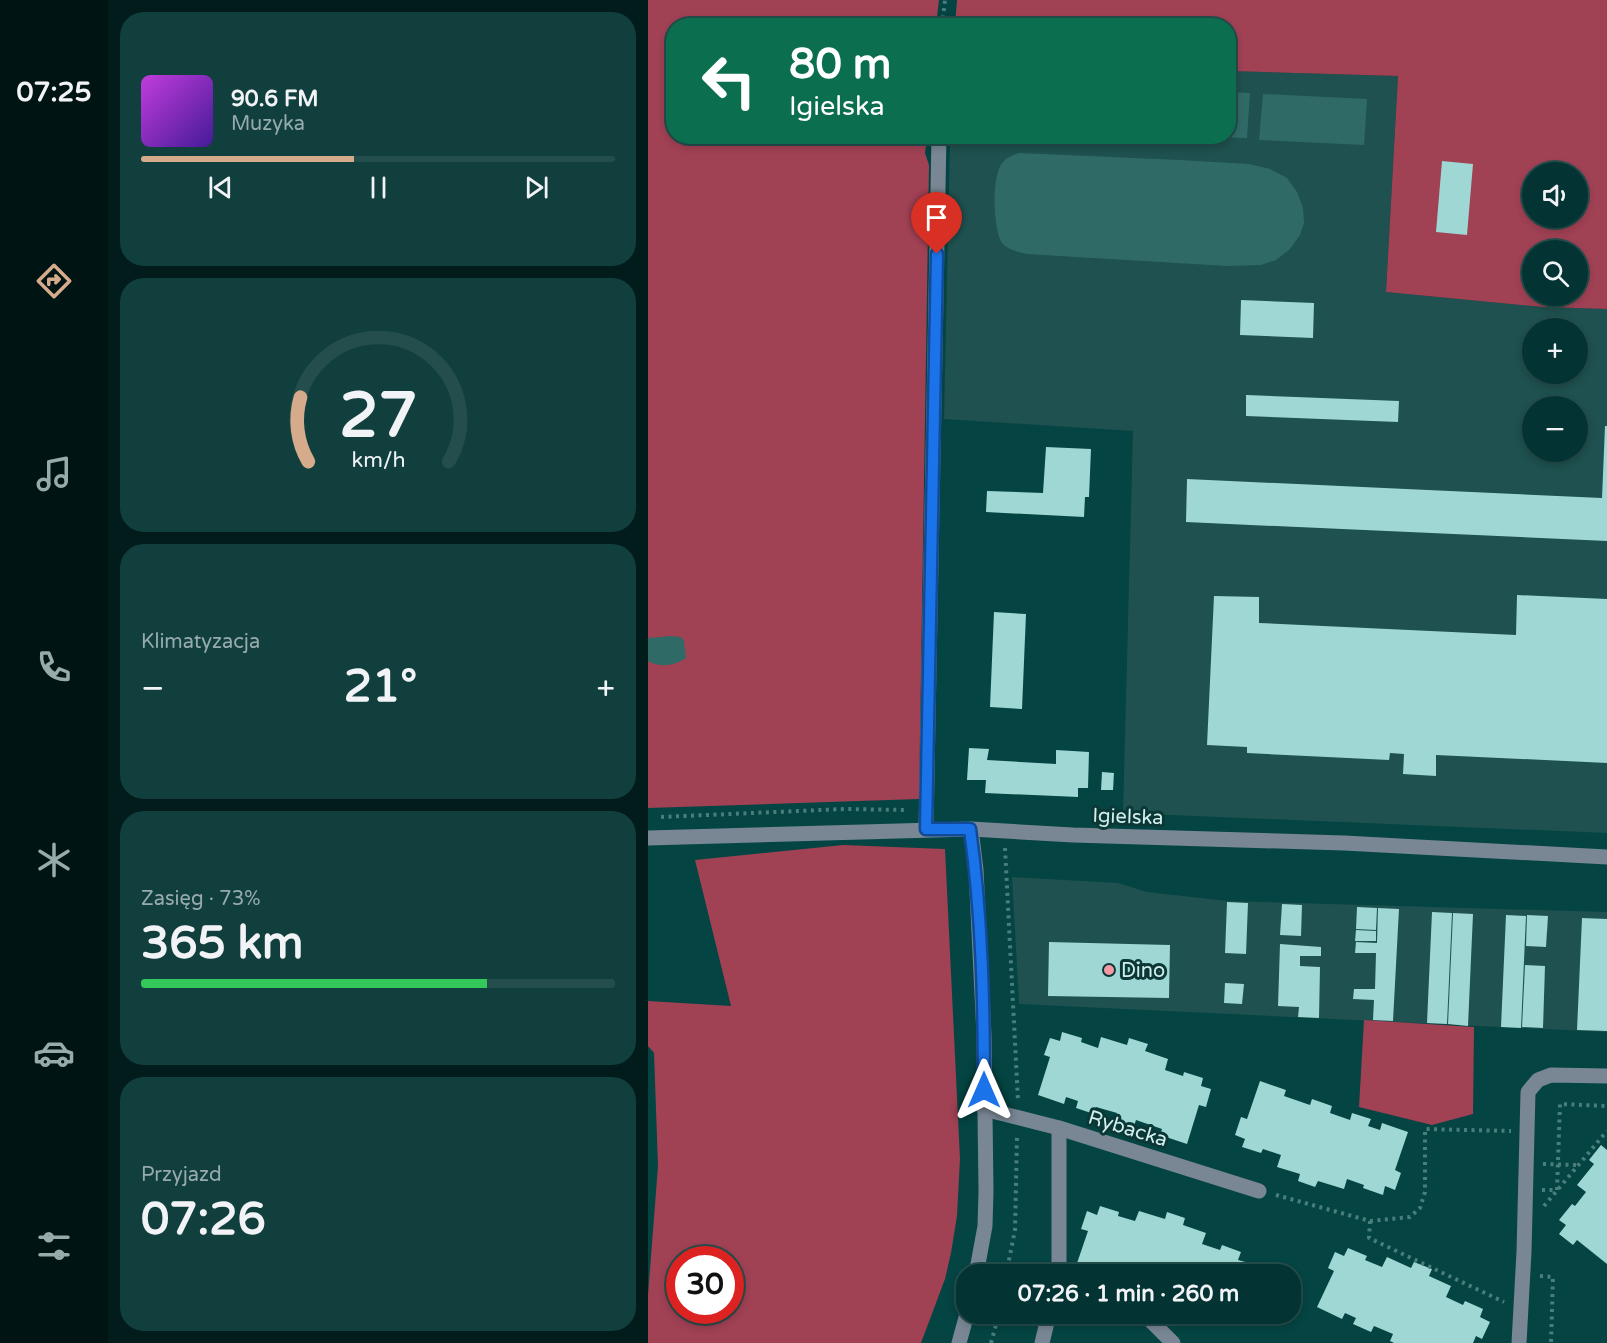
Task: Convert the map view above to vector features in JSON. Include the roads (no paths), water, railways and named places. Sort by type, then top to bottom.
[{"type":"street","points":[[926,829],[939,144]]},
{"type":"street","points":[[970,829],[976,870],[984,1035],[987,1191],[985,1226],[978,1264]]},
{"type":"street","name":"Igielska","points":[[648,838],[970,829],[1073,835],[1344,843],[1607,857]]},
{"type":"street","points":[[1519,1343],[1528,1092],[1538,1080],[1551,1075],[1607,1076]]},
{"type":"street","name":"Rybacka","points":[[984,1109],[1059,1128],[1259,1191]]},
{"type":"street","points":[[1059,1128],[1059,1264]]},
{"type":"street","points":[[959,1343],[964,1324]]},
{"type":"street","points":[[1042,1343],[1047,1324]]},
{"type":"street","points":[[1153,1324],[1173,1343]]},
{"type":"place","name":"Dino","points":[[1109,970]]}]
